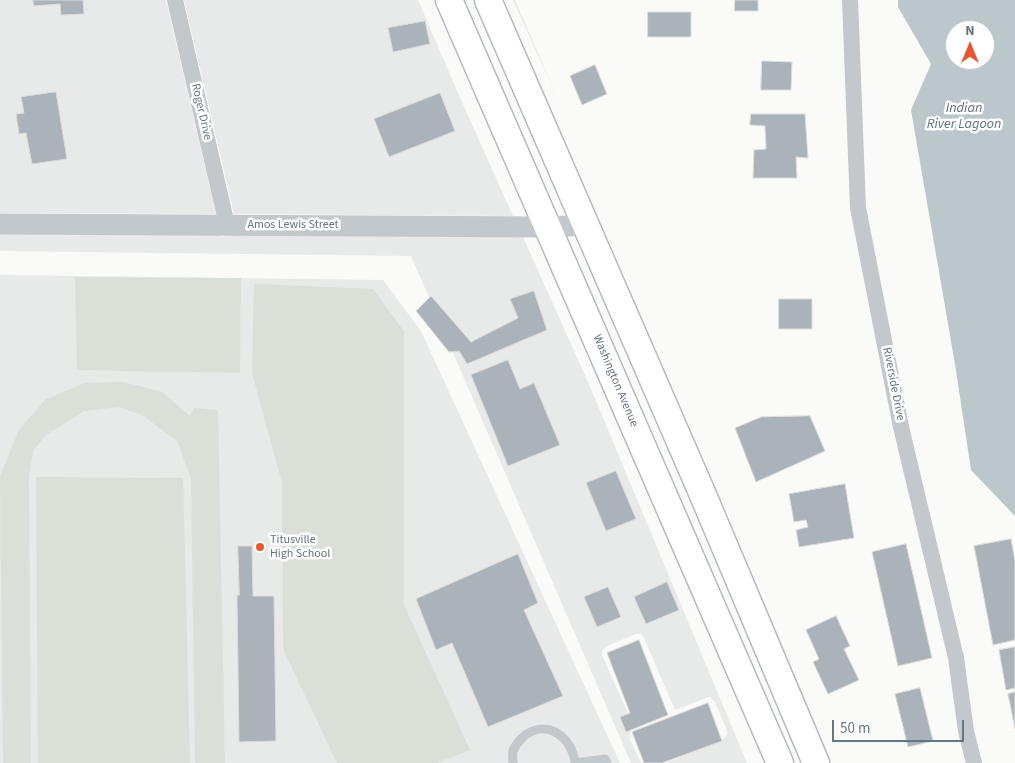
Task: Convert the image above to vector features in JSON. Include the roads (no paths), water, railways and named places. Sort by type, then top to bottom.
[{"type":"main road","name":"Washington Avenue","points":[[449,0],[672,510],[780,763]]},
{"type":"main road","points":[[488,0],[703,495],[816,763]]},
{"type":"main road","points":[[672,510],[703,495]]},
{"type":"street","name":"Roger Drive","points":[[175,0],[228,225]]},
{"type":"street","name":"Riverside Drive","points":[[850,0],[858,208],[901,427],[956,658],[966,731],[974,763]]},
{"type":"street","name":"Amos Lewis Street","points":[[0,224],[586,226]]},
{"type":"lane","points":[[513,763],[513,751],[518,742],[535,731],[547,730],[556,732],[566,739],[574,750],[575,763],[605,759],[607,763]]},
{"type":"water","name":"Indian River Lagoon","points":[[898,0],[1015,0],[1015,516],[971,470],[955,364],[911,110],[931,64],[898,7]]},
{"type":"place","name":"Titusville High School","points":[[260,547]]}]
